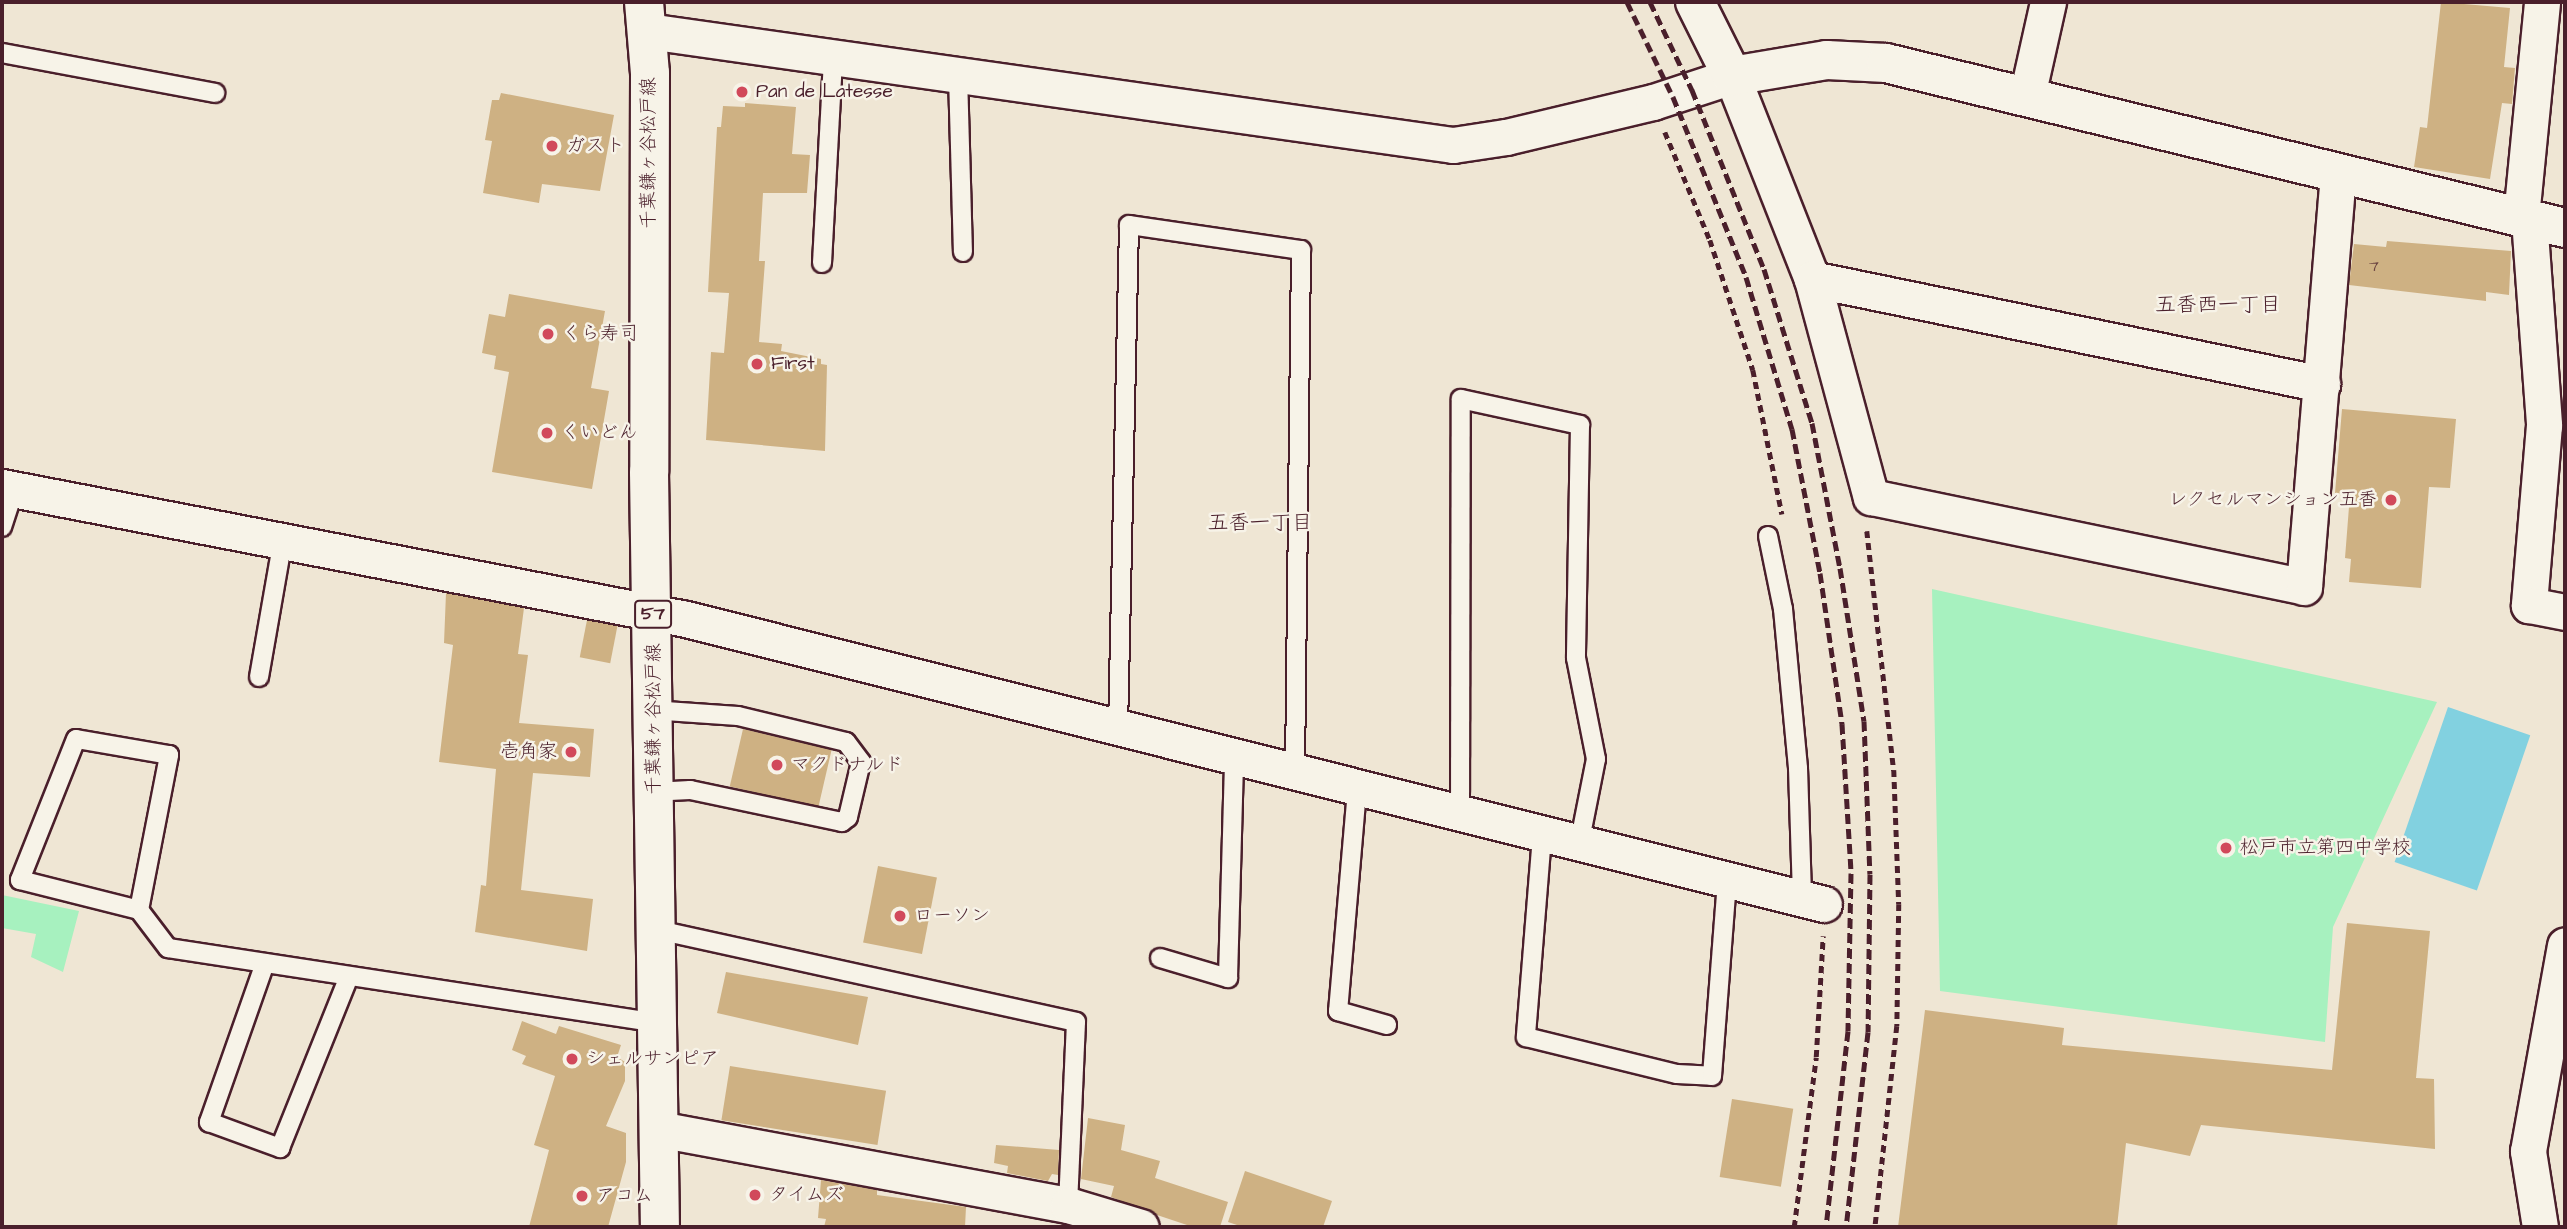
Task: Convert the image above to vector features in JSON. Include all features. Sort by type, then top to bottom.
[{"type":"main road","points":[[1695,2],[1732,76],[1801,63],[1857,60],[2027,96],[2538,221]]},
{"type":"main road","name":"千葉鎌ヶ谷松戸線","points":[[646,16],[653,611],[651,710],[658,930],[660,1227]]},
{"type":"street","points":[[2027,96],[2049,2]]},
{"type":"street","points":[[2542,2],[2538,221],[2544,425],[2529,605],[2565,612]]},
{"type":"street","points":[[646,16],[833,57],[1453,145],[1640,105],[1732,76],[1812,279],[1871,497],[2304,587],[2338,172]]},
{"type":"street","points":[[1812,279],[2322,384]]},
{"type":"street","points":[[8,488],[653,611],[1357,790],[1813,901]]},
{"type":"street","points":[[2540,1227],[2528,1152],[2565,945]]},
{"type":"street","points":[[658,1129],[1068,1205],[1137,1227]]},
{"type":"lane","points":[[2,53],[215,93]]},
{"type":"lane","points":[[822,262],[833,57]]},
{"type":"lane","points":[[958,75],[963,252]]},
{"type":"lane","points":[[1118,729],[1129,225],[1301,250],[1295,774]]},
{"type":"lane","points":[[1460,815],[1461,399],[1580,425],[1576,658],[1596,759],[1579,845]]},
{"type":"lane","points":[[2,527],[8,488]]},
{"type":"lane","points":[[1768,536],[1783,609],[1813,901]]},
{"type":"lane","points":[[259,677],[283,540]]},
{"type":"lane","points":[[651,710],[738,716],[846,742],[860,762],[848,817],[842,822],[690,790],[654,792]]},
{"type":"lane","points":[[139,910],[169,755],[76,738],[20,880],[139,910],[168,948],[657,1023]]},
{"type":"lane","points":[[1160,958],[1227,978],[1234,758]]},
{"type":"lane","points":[[1357,790],[1338,1011],[1387,1025]]},
{"type":"lane","points":[[1542,836],[1526,1037],[1676,1074],[1712,1076],[1727,880]]},
{"type":"lane","points":[[658,930],[1076,1021],[1068,1205]]},
{"type":"lane","points":[[265,963],[209,1122],[280,1148],[349,976]]},
{"type":"path","points":[[1871,497],[1866,521],[1895,770],[1899,904],[1897,1026],[1875,1227]]},
{"type":"green space","points":[[1932,589],[2437,702],[2333,927],[2325,1042],[1940,991]]},
{"type":"green space","points":[[2,895],[79,911],[63,972],[31,957],[36,934],[2,928]]},
{"type":"water","points":[[2448,707],[2530,735],[2477,890],[2395,862]]},
{"type":"building","points":[[2441,2],[2510,8],[2504,67],[2515,68],[2512,104],[2502,103],[2490,179],[2414,167],[2420,127],[2427,128]]},
{"type":"building","points":[[501,93],[614,115],[600,191],[542,184],[539,203],[483,193],[492,141],[485,140],[492,100],[499,100]]},
{"type":"building","points":[[745,103],[796,107],[792,154],[810,155],[807,193],[763,193],[759,261],[765,261],[759,342],[782,344],[781,351],[821,359],[821,364],[827,365],[825,451],[706,440],[711,352],[724,353],[729,293],[708,292],[717,127],[721,127],[723,106],[745,107]]},
{"type":"building","points":[[2387,241],[2511,251],[2509,295],[2486,292],[2486,301],[2349,285],[2354,244],[2386,247]]},
{"type":"building","points":[[509,294],[605,311],[591,388],[609,391],[592,489],[492,472],[509,372],[494,369],[496,356],[482,353],[489,314],[505,317]]},
{"type":"building","name":"レクセルマンション五香","points":[[2342,409],[2456,419],[2450,488],[2429,487],[2421,588],[2349,582],[2351,559],[2345,558],[2350,494],[2335,493]]},
{"type":"building","points":[[446,593],[524,608],[518,654],[528,655],[519,723],[594,729],[590,777],[533,773],[521,890],[593,899],[587,951],[475,932],[481,885],[486,886],[496,769],[439,762],[453,645],[444,643]]},
{"type":"building","points":[[587,620],[617,626],[610,663],[580,657]]},
{"type":"building","points":[[743,729],[832,749],[818,807],[730,786]]},
{"type":"building","points":[[878,866],[937,877],[922,954],[863,943]]},
{"type":"building","points":[[2347,923],[2430,931],[2416,1078],[2434,1079],[2435,1149],[2201,1125],[2190,1156],[2126,1143],[2117,1227],[1898,1227],[1925,1010],[2064,1028],[2062,1045],[2332,1070]]},
{"type":"building","points":[[726,972],[868,997],[858,1045],[717,1013]]},
{"type":"building","points":[[522,1021],[556,1034],[559,1026],[621,1045],[617,1057],[625,1062],[625,1081],[606,1126],[626,1133],[626,1162],[608,1227],[529,1227],[549,1150],[534,1145],[555,1076],[522,1064],[526,1056],[512,1050]]},
{"type":"building","points":[[730,1066],[886,1091],[877,1145],[721,1120]]},
{"type":"building","points":[[1732,1099],[1793,1109],[1781,1187],[1720,1177]]},
{"type":"building","points":[[1088,1118],[1125,1125],[1121,1150],[1160,1161],[1155,1178],[1228,1202],[1220,1227],[1193,1227],[1160,1216],[1111,1197],[1114,1186],[1081,1179]]},
{"type":"building","points":[[996,1145],[1059,1150],[1058,1175],[1052,1174],[1048,1181],[1007,1173],[1008,1166],[994,1163]]},
{"type":"building","points":[[1245,1171],[1332,1201],[1323,1227],[1243,1227],[1228,1222]]},
{"type":"building","points":[[821,1180],[877,1190],[877,1195],[966,1207],[965,1227],[824,1227],[826,1219],[818,1218]]},
{"type":"railway","points":[[1627,2],[1673,97],[1746,277],[1792,429],[1820,573],[1842,724],[1851,873],[1848,1031],[1826,1227]]},
{"type":"railway","points":[[1650,2],[1692,90],[1764,269],[1812,423],[1840,568],[1864,721],[1870,874],[1868,1032],[1846,1227]]},
{"type":"place","name":"Pan de Latesse","points":[[742,92]]},
{"type":"place","name":"ガスト","points":[[552,146]]},
{"type":"place","name":"くら寿司","points":[[548,334]]},
{"type":"place","name":"First","points":[[757,364]]},
{"type":"place","name":"くいどん","points":[[547,433]]},
{"type":"place","name":"レクセルマンション五香","points":[[2391,500]]},
{"type":"place","name":"壱角家","points":[[571,752]]},
{"type":"place","name":"マクドナルド","points":[[777,765]]},
{"type":"place","name":"松戸市立第四中学校","points":[[2226,848]]},
{"type":"place","name":"ローソン","points":[[900,916]]},
{"type":"place","name":"シェルサンピア","points":[[572,1059]]},
{"type":"place","name":"タイムズ","points":[[755,1195]]},
{"type":"place","name":"アコム","points":[[582,1196]]},
{"type":"district","name":"五香西一丁目","points":[[2218,305]]},
{"type":"district","name":"五香一丁目","points":[[1260,523]]}]
